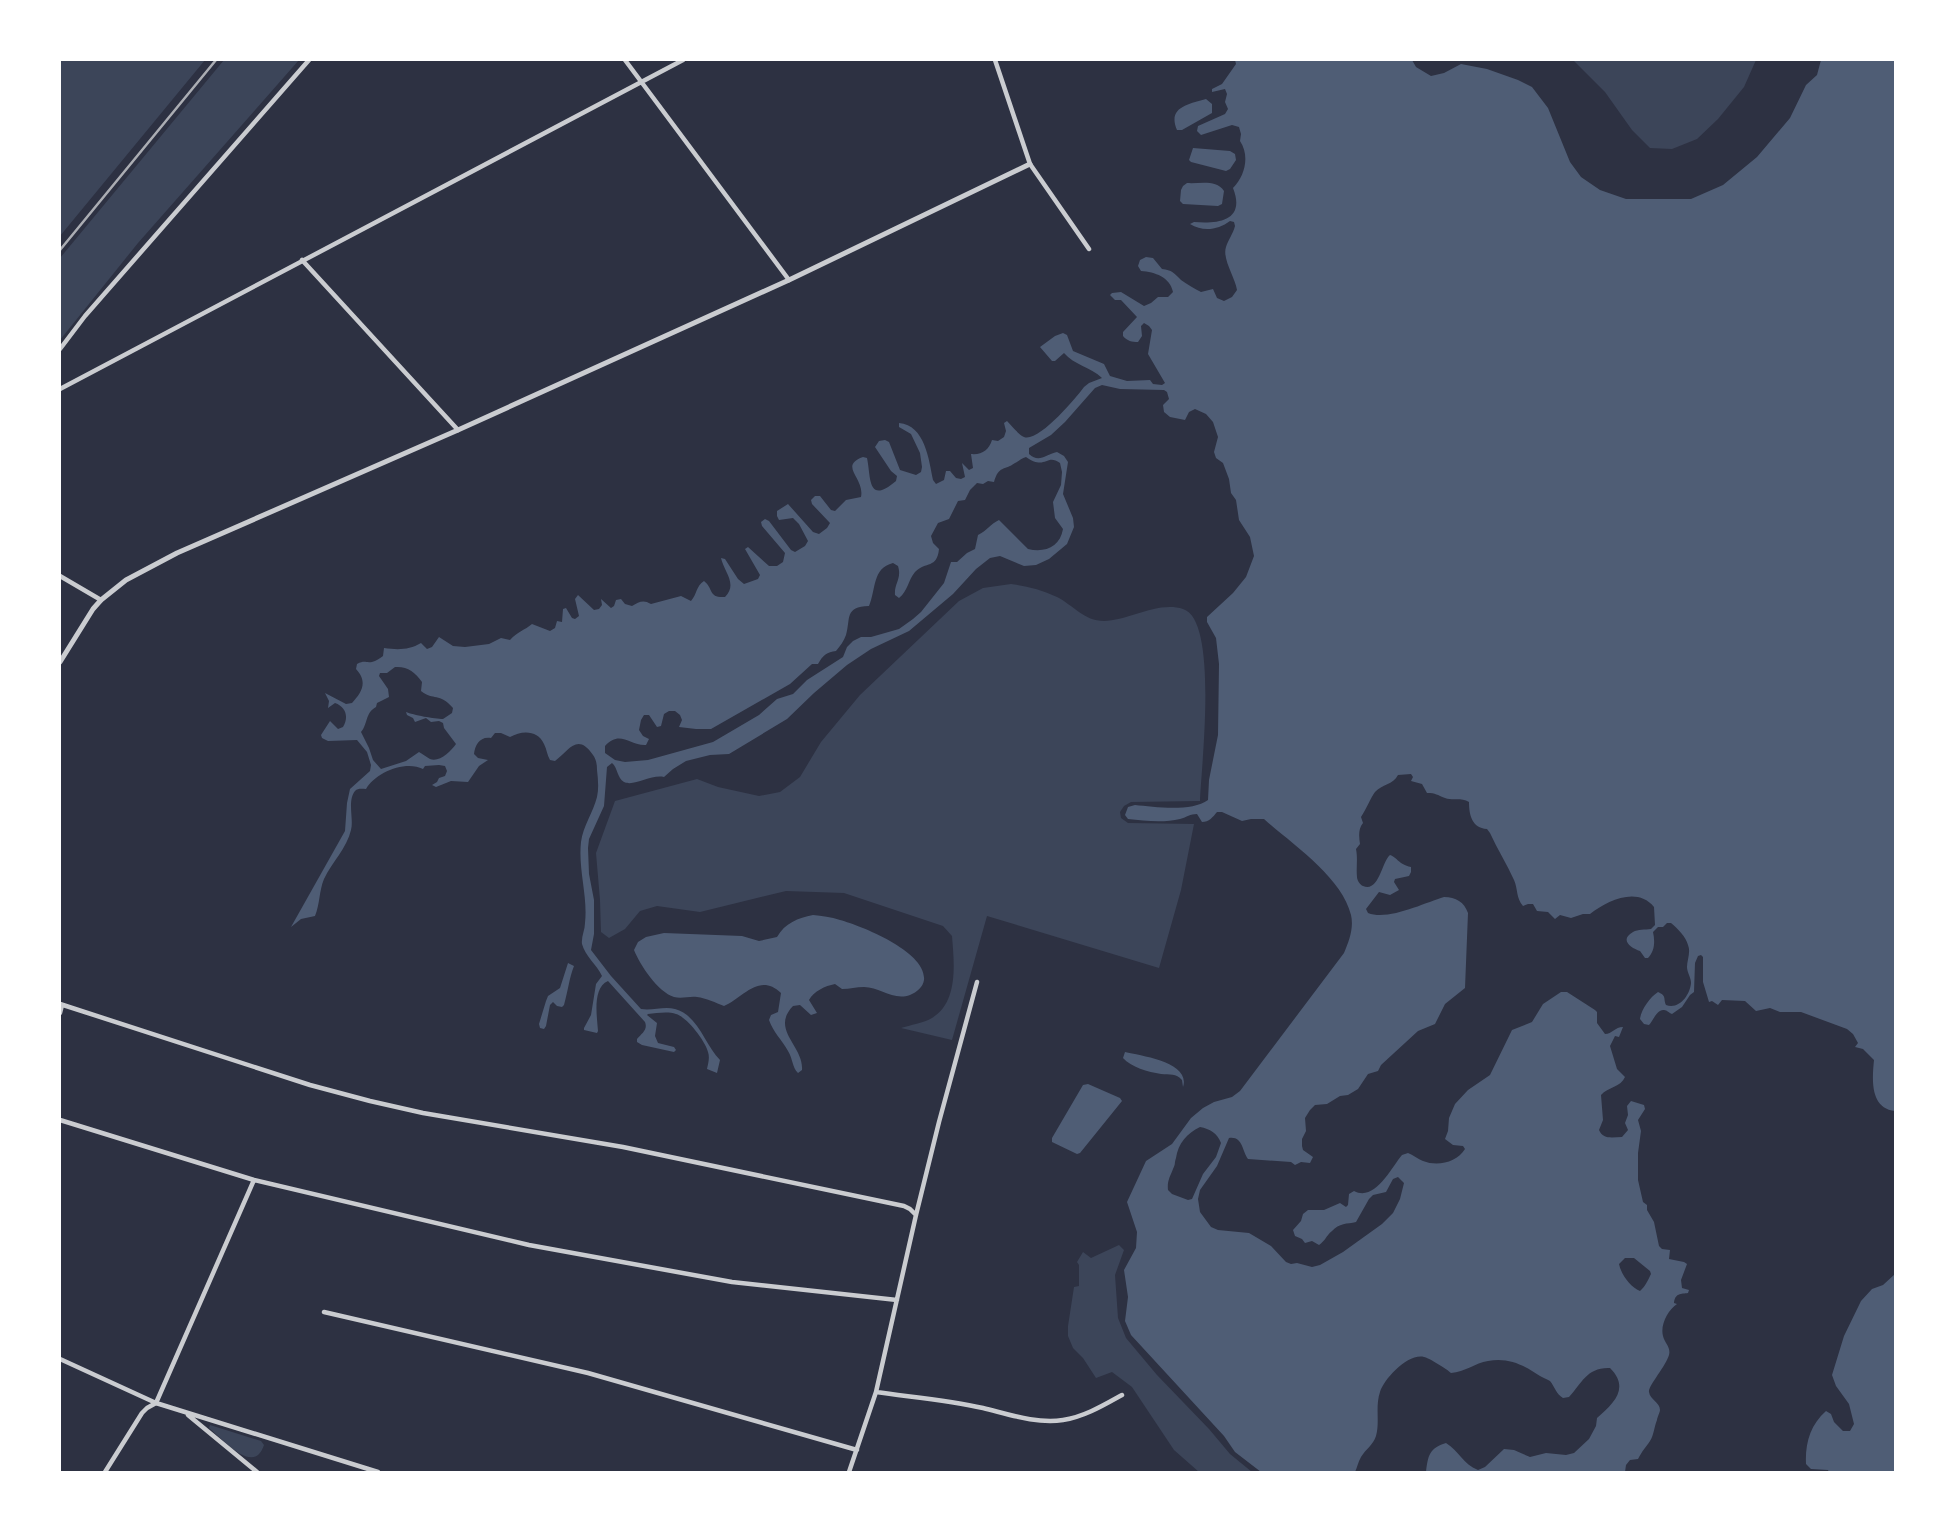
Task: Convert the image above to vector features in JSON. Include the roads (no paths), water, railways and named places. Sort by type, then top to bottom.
[{"type":"street","points":[[60,349],[85,316],[309,60]]},
{"type":"street","points":[[625,60],[789,279]]},
{"type":"street","points":[[60,389],[683,60]]},
{"type":"street","points":[[995,60],[1030,164],[1088,249]]},
{"type":"street","points":[[60,662],[101,600],[127,580],[189,547],[458,430],[789,279],[1030,164]]},
{"type":"street","points":[[302,260],[458,430]]},
{"type":"street","points":[[60,576],[101,600]]},
{"type":"street","points":[[849,1472],[876,1392],[916,1215],[977,982]]},
{"type":"street","points":[[60,1013],[61,1004],[333,1092],[423,1113],[623,1147],[904,1206],[916,1215]]},
{"type":"street","points":[[60,1120],[254,1180],[529,1245],[732,1282],[897,1300]]},
{"type":"street","points":[[106,1472],[134,1424],[147,1408],[156,1403],[254,1180]]},
{"type":"street","points":[[324,1312],[588,1373],[857,1450]]},
{"type":"street","points":[[60,1359],[156,1403],[378,1472]]},
{"type":"street","points":[[876,1392],[982,1408],[1019,1418],[1056,1420],[1084,1414],[1122,1395]]},
{"type":"street","points":[[184,1412],[257,1472]]},
{"type":"railway","points":[[60,250],[216,60]]}]
